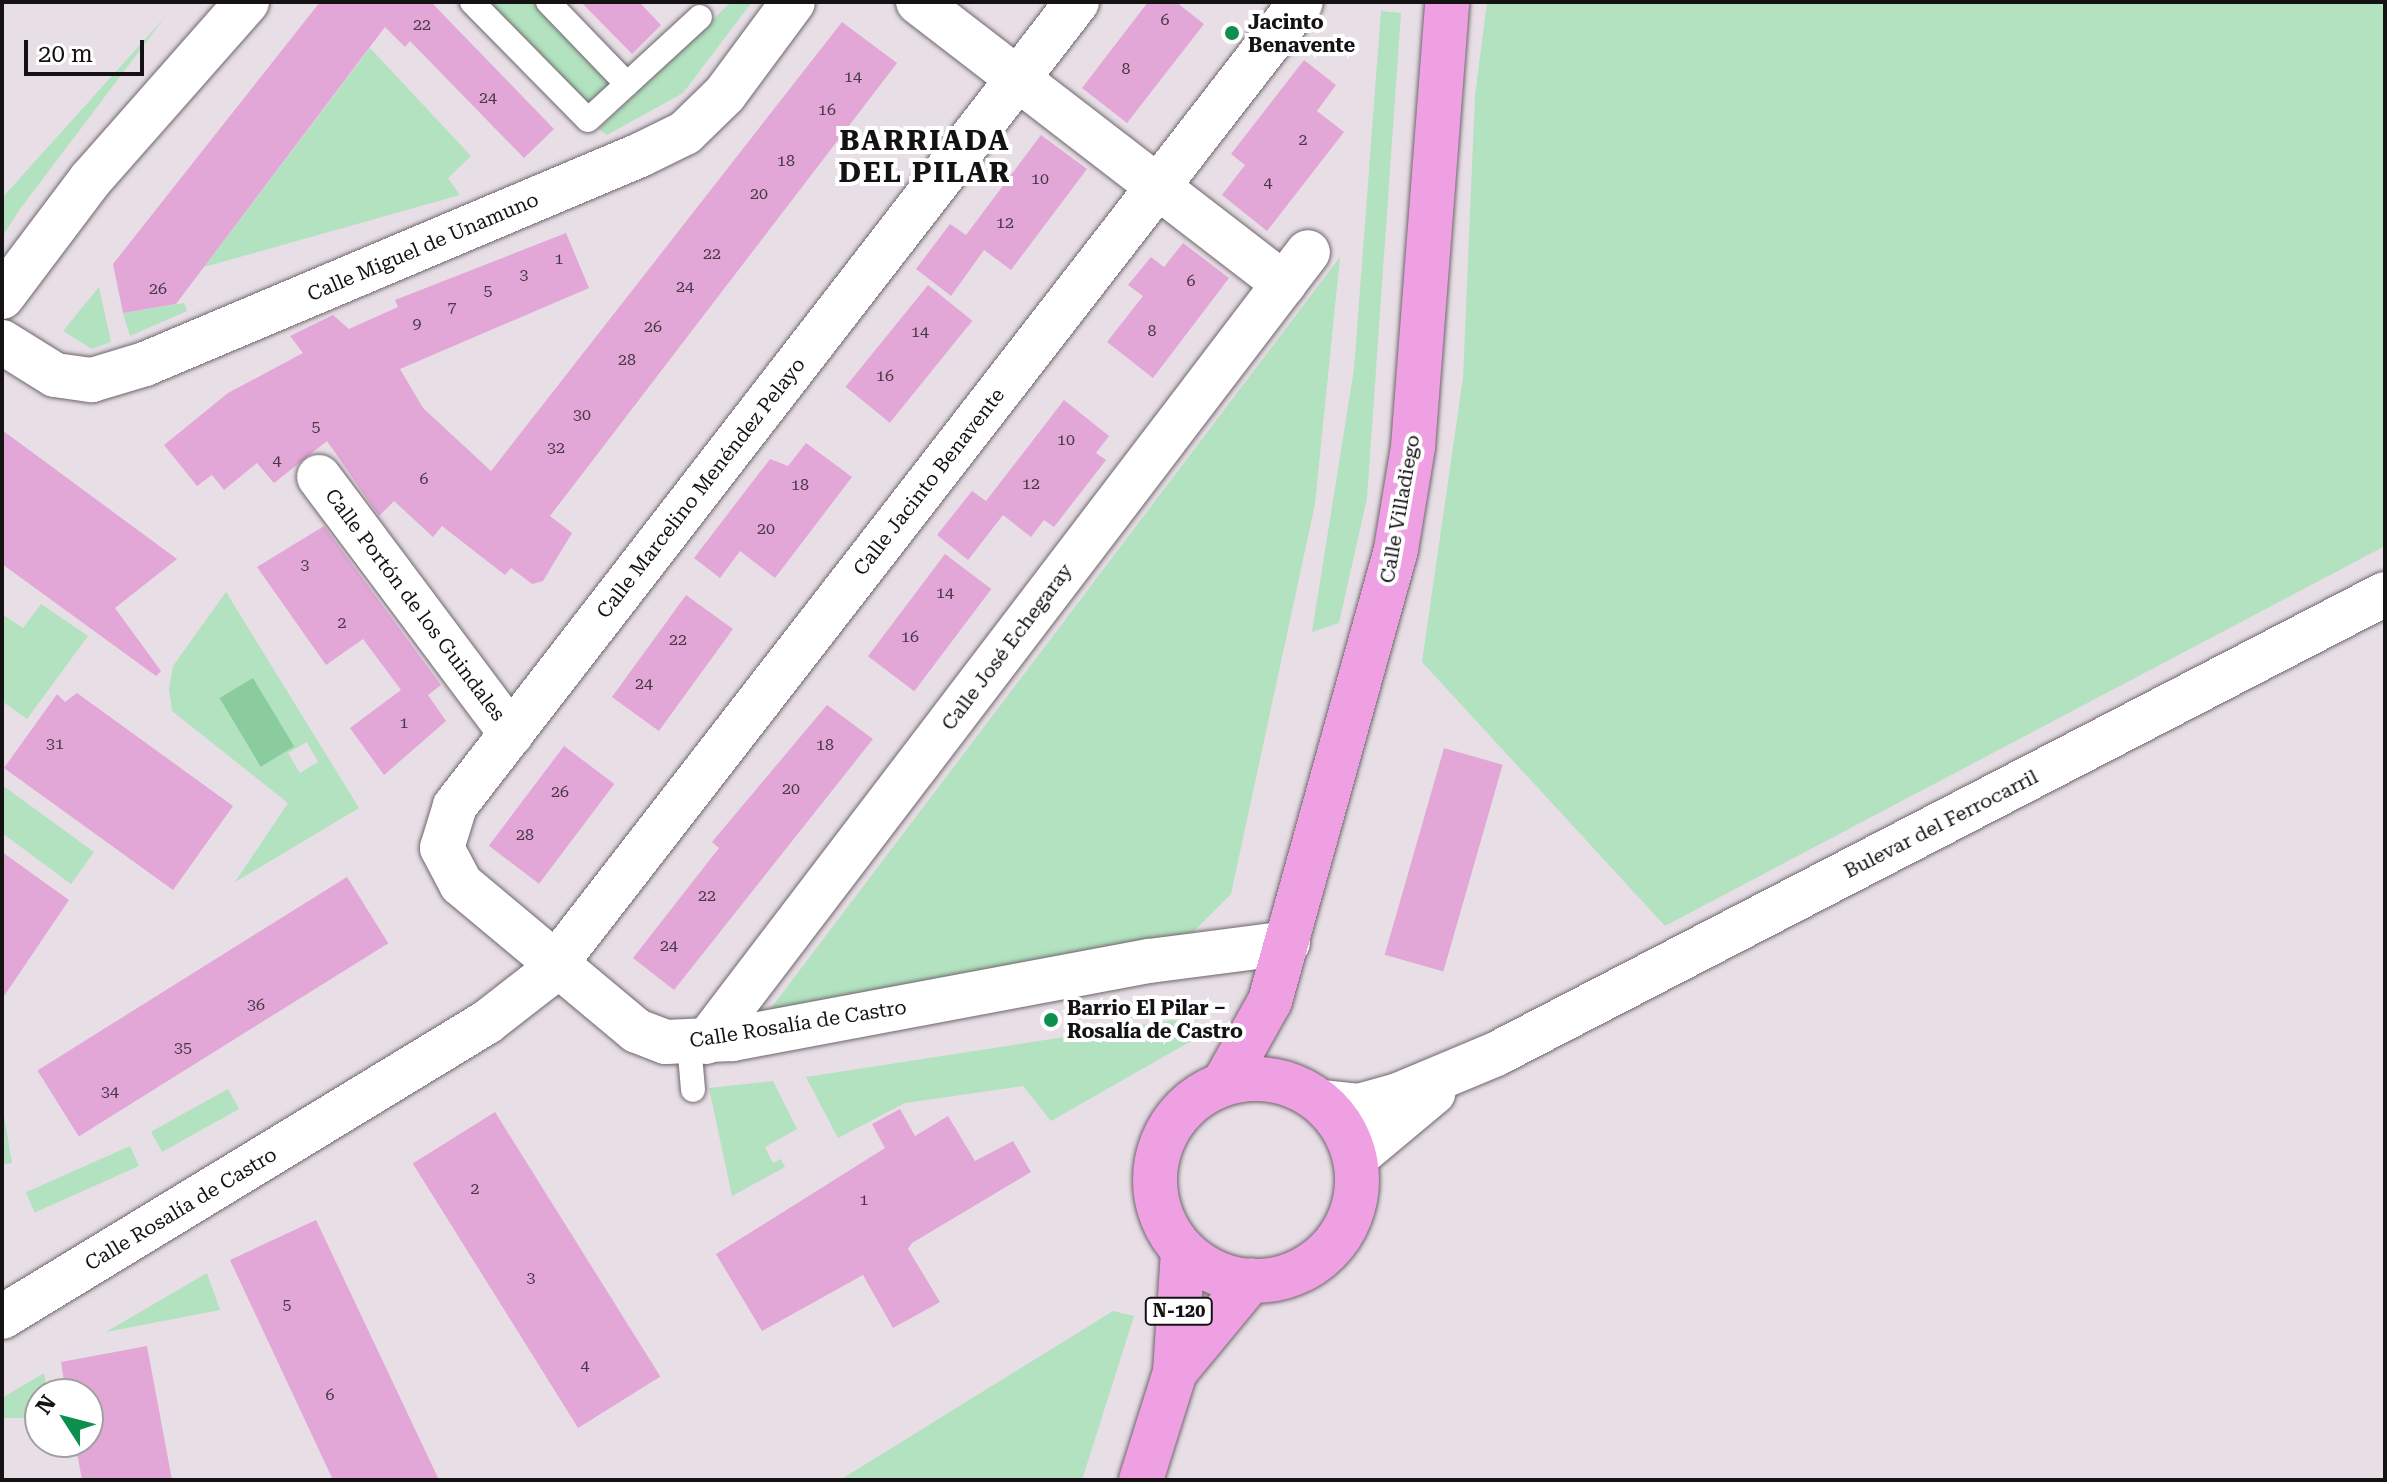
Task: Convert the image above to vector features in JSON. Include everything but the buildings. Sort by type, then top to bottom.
[{"type":"highway","name":"Calle Villadiego","points":[[1224,1083],[1270,1001],[1398,534],[1413,447],[1446,22]]},
{"type":"highway","points":[[1270,1001],[1306,1093],[1355,1158],[1348,1222],[1330,1249],[1304,1269],[1251,1280],[1210,1270],[1183,1251],[1164,1224],[1157,1156],[1170,1125],[1224,1083],[1258,1078],[1306,1093]]},
{"type":"highway","name":"N-120","points":[[1141,1480],[1175,1372],[1183,1251]]},
{"type":"highway","name":"N-120","points":[[1175,1372],[1251,1280]]},
{"type":"street","points":[[2,297],[91,179],[247,2]]},
{"type":"street","name":"Calle Miguel de Unamuno","points":[[2,342],[55,375],[92,380],[145,364],[640,155],[685,133],[725,94],[793,2]]},
{"type":"street","points":[[918,2],[1158,187]]},
{"type":"street","name":"Calle Marcelino Menéndez Pelayo","points":[[559,963],[461,884],[442,848],[455,806],[1077,2]]},
{"type":"street","name":"Calle Jacinto Benavente","points":[[559,963],[1301,2]]},
{"type":"street","points":[[1421,2],[1446,22]]},
{"type":"street","name":"Calle José Echegaray","points":[[698,1042],[1296,268],[1158,187]]},
{"type":"street","name":"Calle Portón de los Guindales","points":[[319,477],[511,734]]},
{"type":"street","name":"Bulevar del Ferrocarril","points":[[1355,1158],[1416,1104],[1496,1054],[2385,594]]},
{"type":"street","name":"Calle Rosalía de Castro","points":[[2,1317],[487,1022],[559,963],[637,1031],[698,1042],[1288,943]]},
{"type":"street","name":"Bulevar del Ferrocarril","points":[[1306,1093],[1359,1106],[1398,1095],[1496,1054]]},
{"type":"lane","points":[[472,2],[588,120],[700,17]]},
{"type":"lane","points":[[548,2],[627,84]]},
{"type":"lane","points":[[693,1090],[698,1042]]},
{"type":"shaded area","points":[[486,2],[532,2],[612,85],[588,108]]},
{"type":"shaded area","points":[[731,2],[752,2],[683,93],[607,135],[599,129]]},
{"type":"shaded area","points":[[1487,2],[2385,2],[2385,546],[1665,926],[1422,662],[1463,378],[1475,96]]},
{"type":"shaded area","points":[[1381,11],[1401,13],[1367,498],[1339,623],[1312,632],[1354,369]]},
{"type":"shaded area","points":[[165,17],[20,209],[2,237],[2,198]]},
{"type":"shaded area","points":[[370,48],[471,156],[448,178],[460,195],[204,267]]},
{"type":"shaded area","points":[[1340,257],[1315,504],[1231,894],[1182,943],[768,1012]]},
{"type":"shaded area","points":[[99,287],[111,342],[92,349],[63,331]]},
{"type":"shaded area","points":[[184,303],[187,311],[130,336],[123,313]]},
{"type":"shaded area","points":[[226,592],[359,808],[235,882],[288,803],[172,711],[169,689],[173,666]],"holes":[[[307,742],[318,762],[300,773],[288,753]]]},
{"type":"shaded area","points":[[41,604],[88,636],[27,719],[2,701],[2,614],[23,628]]},
{"type":"shaded area","points":[[253,678],[294,747],[261,767],[220,698]]},
{"type":"shaded area","points":[[2,785],[94,852],[71,884],[2,833]]},
{"type":"shaded area","points":[[1174,1020],[1200,1036],[1051,1121],[1023,1086],[905,1103],[838,1138],[806,1077]]},
{"type":"shaded area","points":[[773,1081],[797,1129],[765,1147],[773,1163],[781,1159],[785,1167],[732,1196],[709,1088]]},
{"type":"shaded area","points":[[228,1089],[239,1109],[162,1152],[151,1132]]},
{"type":"shaded area","points":[[2,1104],[12,1163],[2,1165]]},
{"type":"shaded area","points":[[130,1146],[139,1166],[35,1212],[26,1192]]},
{"type":"shaded area","points":[[207,1273],[220,1310],[106,1332]]},
{"type":"shaded area","points":[[1113,1311],[1134,1316],[1082,1480],[840,1480]]},
{"type":"shaded area","points":[[24,1385],[24,1418],[2,1418],[2,1398]]},
{"type":"place","name":"Jacinto Benavente","points":[[1232,33]]},
{"type":"place","name":"Barrio El Pilar – Rosalía de Castro","points":[[1051,1020]]},
{"type":"district","name":"BARRIADA DEL PILAR","points":[[925,157]]}]
